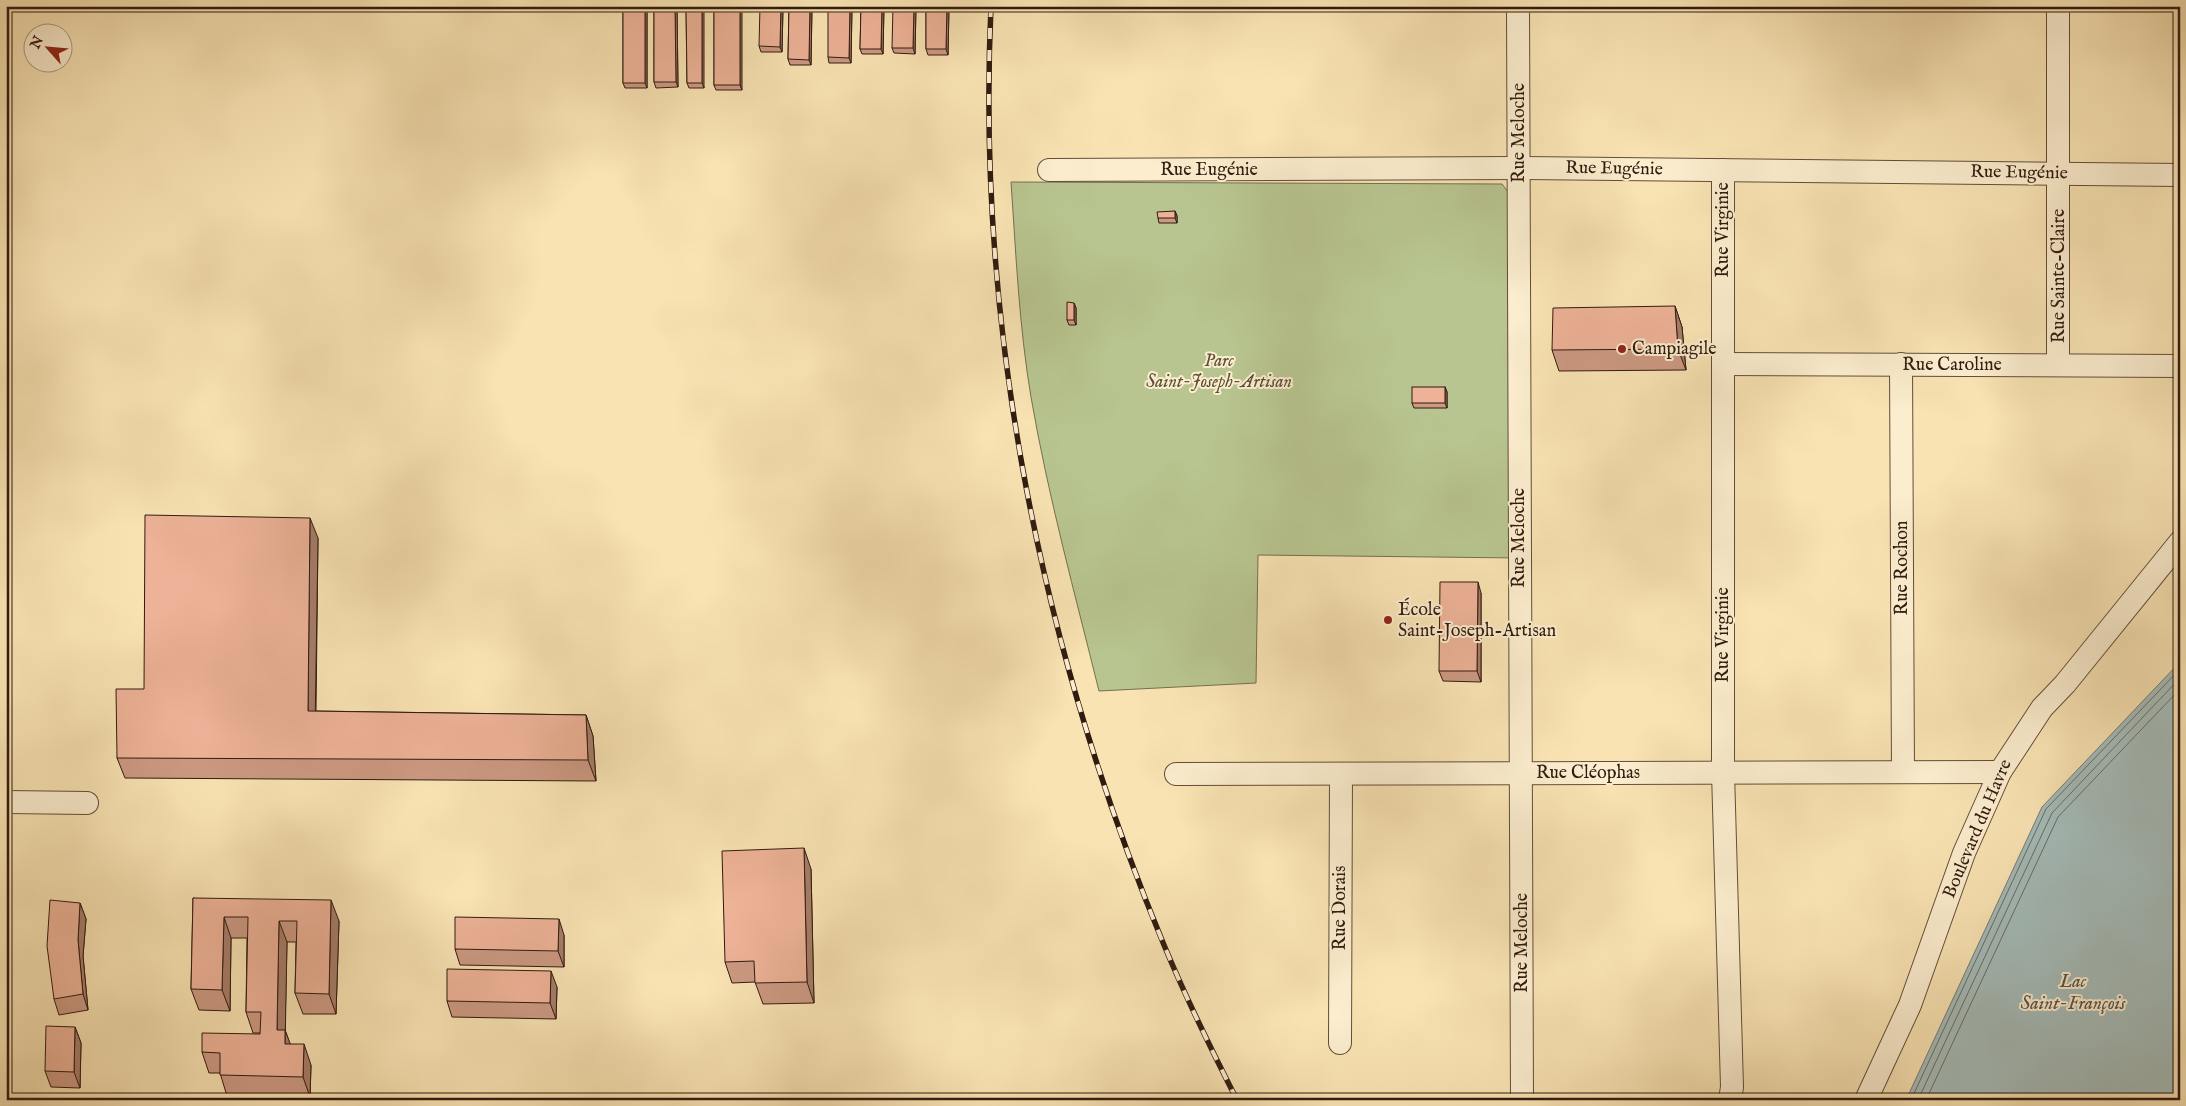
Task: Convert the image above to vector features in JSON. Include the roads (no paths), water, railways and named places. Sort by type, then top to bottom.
[{"type":"street","name":"Rue Meloche","points":[[1518,6],[1522,1100]]},
{"type":"street","name":"Rue Sainte-Claire","points":[[2058,6],[2058,365]]},
{"type":"street","name":"Rue Eugénie","points":[[1049,170],[1519,168],[2180,175]]},
{"type":"street","name":"Rue Virginie","points":[[1723,170],[1723,772],[1732,1087],[1730,1100]]},
{"type":"street","name":"Rue Caroline","points":[[1724,364],[2180,366]]},
{"type":"street","name":"Rue Rochon","points":[[1901,364],[1903,772]]},
{"type":"street","name":"Boulevard du Havre","points":[[1866,1100],[1910,1005],[1964,853],[2000,772],[2042,708],[2065,684],[2180,542]]},
{"type":"street","name":"Rue Cléophas","points":[[1176,774],[2000,772]]},
{"type":"street","name":"Rue Dorais","points":[[1340,1043],[1341,774]]},
{"type":"street","points":[[6,802],[87,803]]},
{"type":"water","name":"Lac Saint-François","points":[[2180,662],[2180,1100],[1906,1100],[2042,807]]},
{"type":"railway","points":[[991,6],[989,127],[994,247],[1007,367],[1026,485],[1051,603],[1083,719],[1121,833],[1172,965],[1237,1100]]},
{"type":"place","name":"Campiagile","points":[[1622,349]]},
{"type":"place","name":"École Saint-Joseph-Artisan","points":[[1388,620]]},
{"type":"park label","name":"Parc Saint-Joseph-Artisan","points":[[1219,371]]}]
